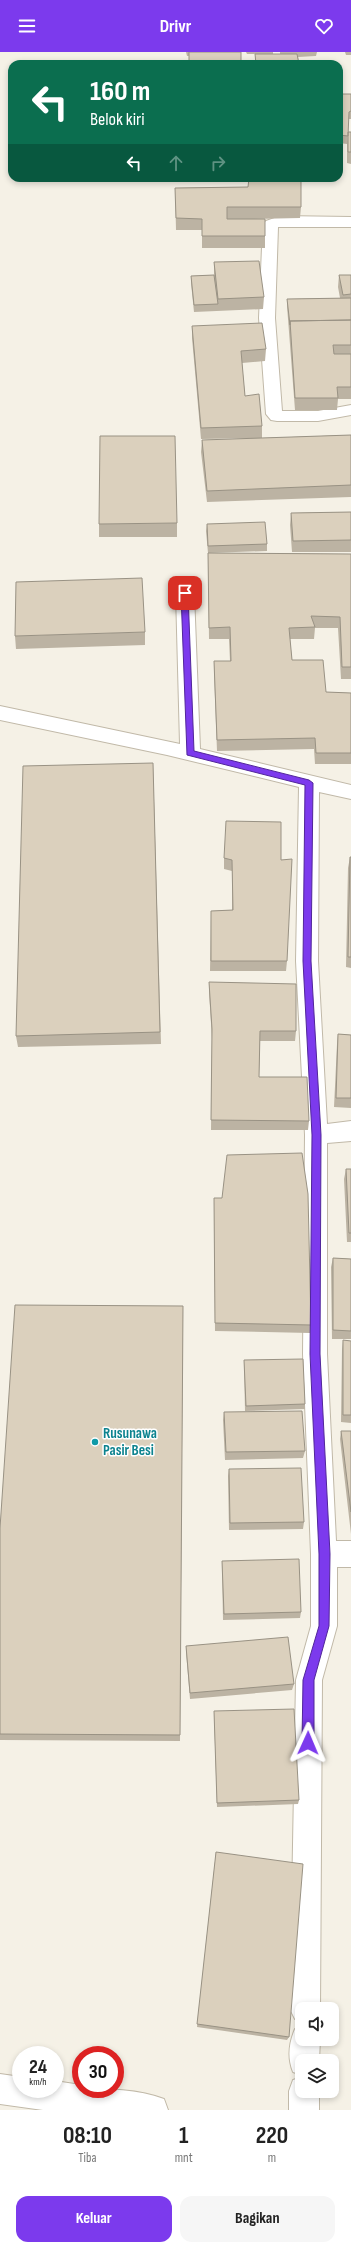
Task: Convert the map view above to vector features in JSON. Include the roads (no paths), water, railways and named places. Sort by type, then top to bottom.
[{"type":"street","points":[[351,222],[280,221],[271,224],[266,318],[274,414],[277,416],[318,416],[351,410]]},
{"type":"street","points":[[185,593],[190,753]]},
{"type":"street","points":[[0,713],[190,753],[351,792]]},
{"type":"street","points":[[305,2002],[309,1680],[324,1626],[324,1554],[315,1354],[316,1135],[307,961],[309,783]]},
{"type":"street","points":[[316,1135],[351,1131]]},
{"type":"street","points":[[324,1554],[351,1554]]},
{"type":"street","points":[[0,2089],[153,2110]]},
{"type":"street","points":[[304,2098],[304,2110]]},
{"type":"place","name":"Rusunawa Pasir Besi","points":[[95,1442]]}]
